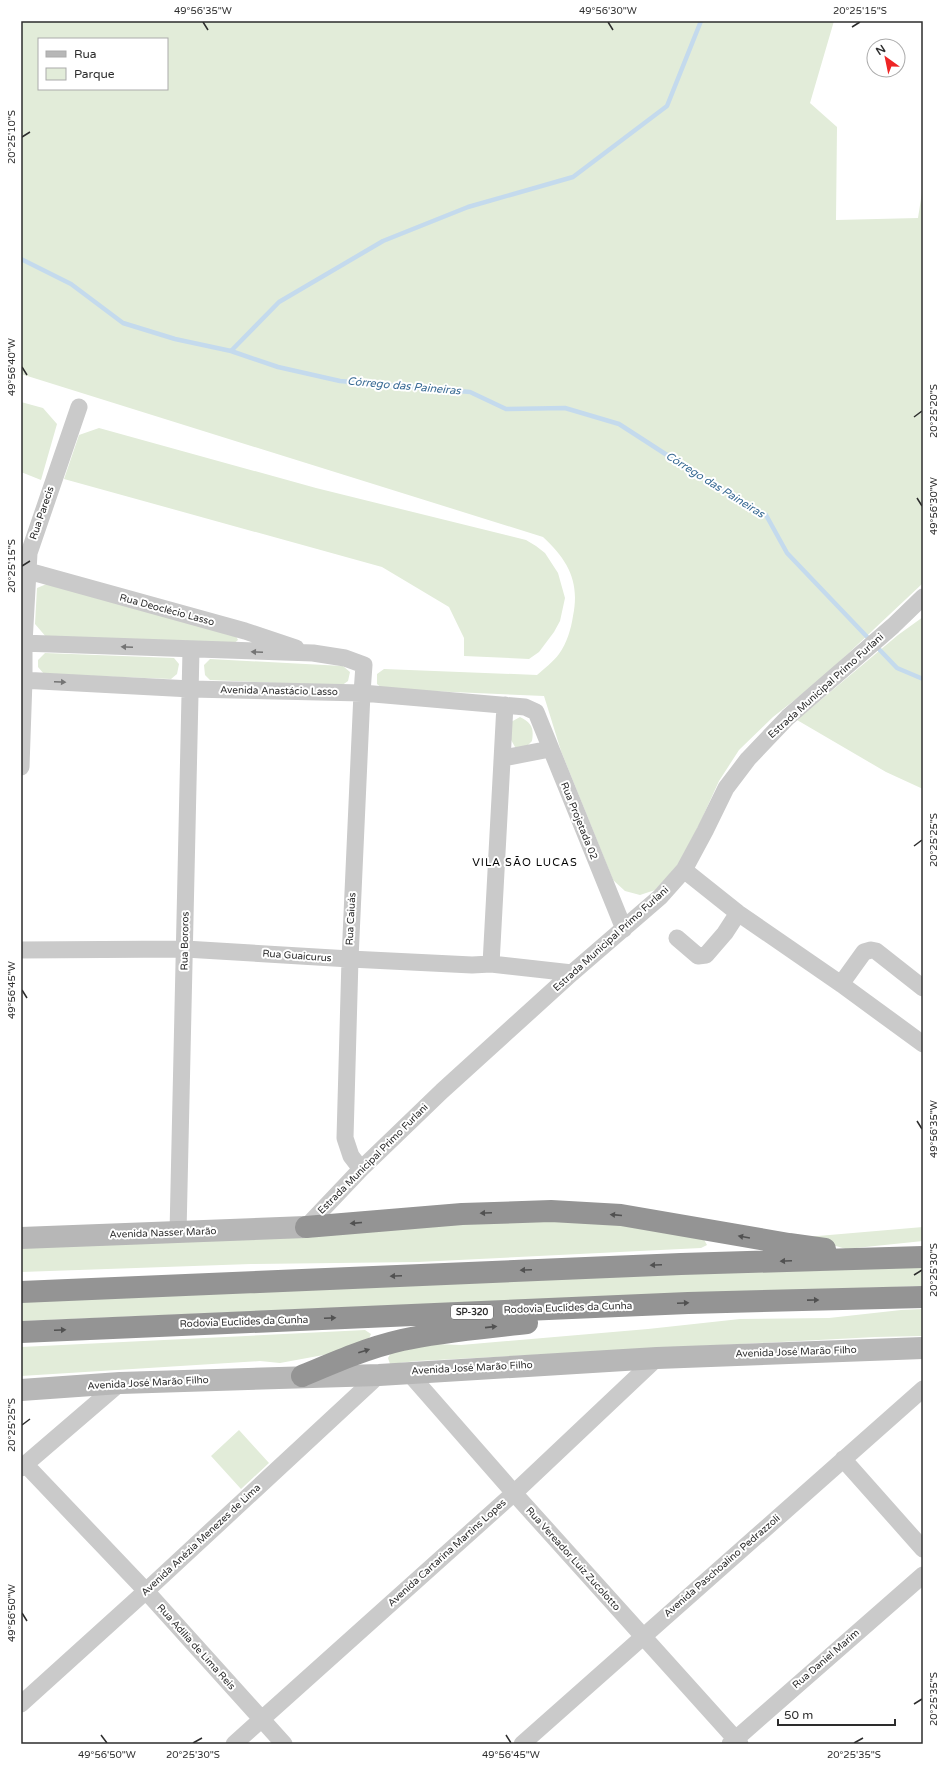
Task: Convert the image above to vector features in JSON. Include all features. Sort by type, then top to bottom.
[{"type":"highway","points":[[306,1227],[462,1214],[551,1211],[621,1215],[789,1244],[893,1258]]},
{"type":"highway","points":[[21,1292],[665,1264],[923,1257]]},
{"type":"highway","name":"Rodovia Euclides da Cunha","points":[[21,1332],[648,1304],[923,1297]]},
{"type":"highway","points":[[302,1376],[351,1355],[401,1340],[443,1332],[569,1318],[648,1304]]},
{"type":"main road","name":"Avenida Nasser Marão","points":[[21,1238],[306,1227]]},
{"type":"main road","name":"Avenida José Marão Filho","points":[[21,1390],[120,1383],[302,1376],[379,1375],[408,1372],[657,1358],[923,1348]]},
{"type":"street","name":"Rua Parecis","points":[[21,767],[23,680],[22,643],[25,570],[29,553],[79,407]]},
{"type":"street","name":"Rua Deoclécio Lasso","points":[[25,570],[245,631],[313,653]]},
{"type":"street","name":"Estrada Municipal Primo Furlani","points":[[306,1227],[361,1169],[442,1091],[572,973],[660,897],[684,870],[726,788],[748,759],[788,718],[893,626],[923,597]]},
{"type":"street","points":[[22,643],[313,653]]},
{"type":"street","name":"Rua Bororos","points":[[178,1233],[191,650]]},
{"type":"street","name":"Rua Caiuás","points":[[313,653],[345,658],[364,665],[350,959],[346,1138],[351,1156],[361,1169]]},
{"type":"street","name":"Avenida Anastácio Lasso","points":[[23,680],[191,689],[362,693],[525,707],[536,712]]},
{"type":"street","points":[[491,964],[505,705]]},
{"type":"street","name":"Rua Projetada 02","points":[[536,712],[624,929]]},
{"type":"street","points":[[503,758],[550,749]]},
{"type":"street","points":[[684,870],[738,913],[841,984],[923,1044]]},
{"type":"street","points":[[677,938],[698,956],[706,955],[725,933],[738,913]]},
{"type":"street","name":"Rua Guaicurus","points":[[21,950],[185,949],[472,965],[491,964],[572,973]]},
{"type":"street","points":[[841,984],[864,952],[871,950],[876,951],[923,988]]},
{"type":"street","name":"Avenida Cartarina Martins Lopes","points":[[234,1744],[514,1493],[657,1358]]},
{"type":"street","name":"Rua Vereador Luiz Zucolotto","points":[[408,1372],[735,1742]]},
{"type":"street","name":"Avenida Anézia Menezes de Lima","points":[[21,1704],[146,1591],[379,1375]]},
{"type":"street","points":[[23,1466],[120,1383]]},
{"type":"street","name":"Avenida Paschoalino Pedrazzoli","points":[[522,1744],[642,1636],[923,1389]]},
{"type":"street","points":[[843,1459],[923,1549]]},
{"type":"street","name":"Rua Adilia de Lima Reis","points":[[23,1466],[146,1591],[284,1744]]},
{"type":"street","name":"Rua Daniel Marim","points":[[735,1742],[923,1575]]},
{"type":"green space","points":[[21,21],[834,21],[810,103],[837,127],[836,220],[918,218],[923,186],[923,583],[820,680],[773,717],[739,750],[719,781],[699,825],[678,865],[655,890],[640,895],[625,891],[613,880],[561,751],[544,696],[383,689],[377,684],[377,674],[384,669],[537,675],[554,660],[559,654],[568,636],[575,604],[575,593],[570,572],[565,563],[559,554],[543,537],[21,374]]},
{"type":"green space","points":[[21,402],[43,408],[57,424],[41,480],[21,472]]},
{"type":"green space","points":[[99,428],[316,488],[526,540],[545,553],[558,573],[565,598],[560,621],[554,632],[539,652],[529,659],[464,656],[464,638],[449,607],[382,567],[64,479],[79,435]]},
{"type":"green space","points":[[49,583],[236,636],[238,640],[233,644],[47,638],[35,624],[37,588]]},
{"type":"green space","points":[[923,617],[923,789],[886,772],[797,720],[898,635]]},
{"type":"green space","points":[[45,653],[174,658],[179,664],[177,674],[171,679],[44,674],[38,667],[38,660]]},
{"type":"green space","points":[[210,659],[343,666],[350,672],[348,681],[341,686],[210,680],[205,675],[204,665]]},
{"type":"green space","points":[[520,717],[530,724],[533,733],[532,741],[526,747],[515,747],[510,738],[511,722]]},
{"type":"green space","points":[[552,1215],[702,1236],[707,1245],[701,1248],[418,1262],[251,1264],[21,1272],[21,1247]]},
{"type":"green space","points":[[923,1227],[923,1241],[846,1249],[806,1237]]},
{"type":"green space","points":[[923,1264],[923,1286],[642,1295],[21,1321],[21,1302]]},
{"type":"green space","points":[[923,1309],[923,1336],[875,1337],[417,1361],[390,1364],[388,1358],[392,1351],[407,1343],[461,1345],[648,1329],[740,1319],[829,1318]]},
{"type":"green space","points":[[365,1330],[371,1334],[367,1343],[356,1349],[280,1363],[260,1361],[21,1376],[21,1347]]},
{"type":"green space","points":[[239,1430],[269,1463],[241,1489],[211,1456]]},
{"type":"waterway","points":[[231,351],[279,302],[383,241],[468,207],[573,177],[667,106],[701,21]]},
{"type":"waterway","name":"Córrego das Paineiras","points":[[21,259],[71,284],[123,323],[175,339],[231,351],[278,367],[340,381],[470,392],[506,409],[565,408],[619,424],[701,477],[766,515],[787,553],[871,641]]},
{"type":"waterway","name":"Córrego das Paineiras","points":[[876,646],[897,668],[923,679]]},
{"type":"district","name":"VILA SÃO LUCAS","points":[[525,862]]}]
